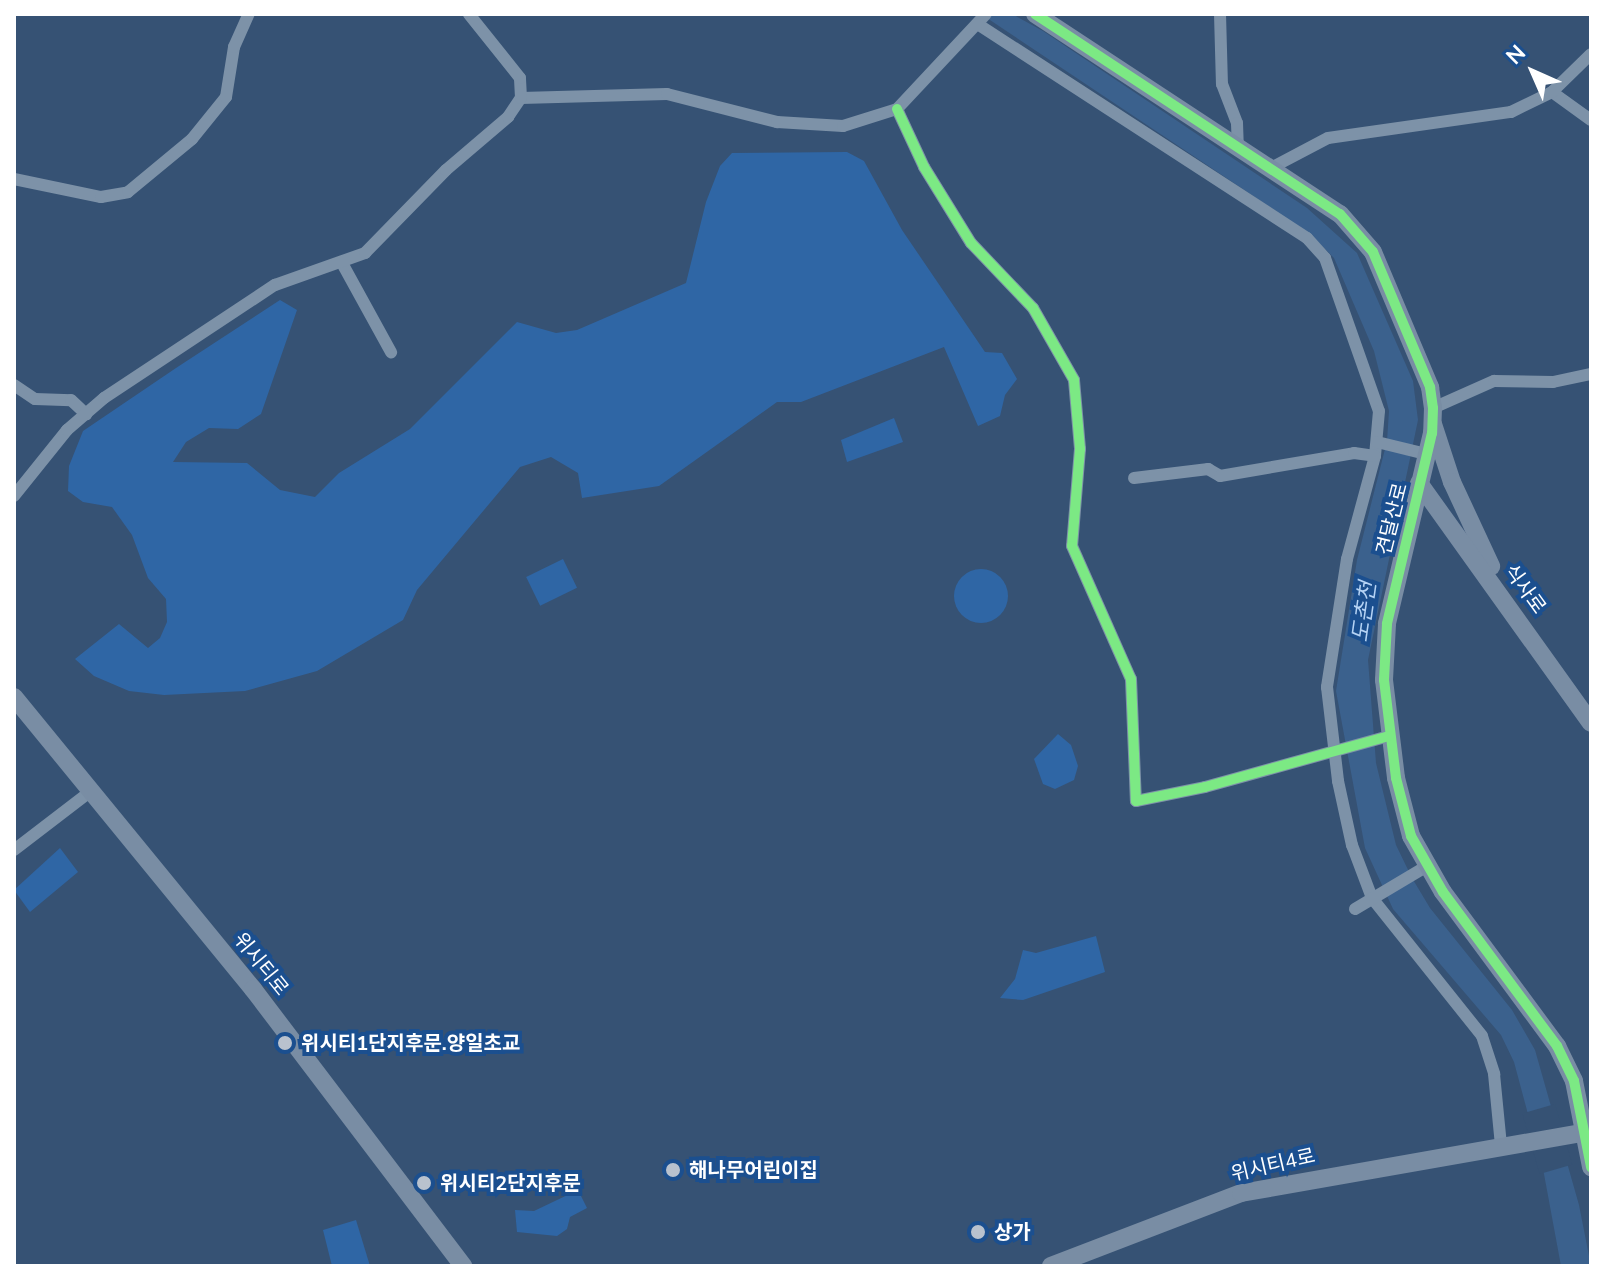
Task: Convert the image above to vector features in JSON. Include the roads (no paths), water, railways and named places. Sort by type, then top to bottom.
[{"type":"street","points":[[14,179],[101,197],[128,192],[192,139],[226,97],[234,47],[249,14]]},
{"type":"street","points":[[14,496],[86,414],[275,285],[365,253],[446,170],[508,117],[521,98],[520,78],[469,14]]},
{"type":"street","points":[[1220,14],[1222,84],[1239,133],[1238,146]]},
{"type":"street","name":"견달산로","points":[[1038,15],[1271,168],[1365,238],[1430,387],[1433,416],[1387,624],[1384,737],[1411,836],[1424,868],[1557,1046],[1574,1081],[1581,1133],[1591,1167]]},
{"type":"street","points":[[521,98],[667,94],[777,122],[813,126],[868,122],[897,109],[983,19],[1307,238],[1325,258],[1364,358],[1379,411],[1378,447],[1347,559],[1327,687],[1352,845],[1376,896],[1482,1036],[1494,1074],[1508,1145]]},
{"type":"street","points":[[1271,168],[1328,138],[1511,112],[1552,92],[1591,54]]},
{"type":"street","points":[[1552,92],[1591,120]]},
{"type":"street","points":[[897,109],[924,167],[971,243],[1033,308],[1074,380],[1080,449],[1072,546],[1131,679],[1136,801],[1205,787],[1338,747],[1384,737]]},
{"type":"street","points":[[342,263],[391,352]]},
{"type":"street","points":[[1492,580],[1491,562],[1452,482],[1433,416],[1494,381],[1553,382],[1591,374]]},
{"type":"street","points":[[14,385],[35,399],[71,400],[86,414]]},
{"type":"street","points":[[1134,478],[1208,469],[1220,476],[1378,447],[1423,454]]},
{"type":"street","name":"식사로","points":[[1419,483],[1492,580],[1591,723]]},
{"type":"street","name":"위시티로","points":[[14,697],[253,989],[463,1266]]},
{"type":"street","points":[[14,850],[91,791]]},
{"type":"street","points":[[1355,909],[1424,868]]},
{"type":"street","name":"위시티4로","points":[[1051,1266],[1241,1193],[1581,1133]]},
{"type":"water","name":"도촌천","points":[[981,14],[1012,14],[1043,31],[1307,208],[1357,253],[1413,381],[1418,420],[1368,660],[1376,763],[1396,845],[1412,878],[1430,908],[1512,1010],[1535,1050],[1579,1205],[1591,1266],[1561,1266],[1544,1174],[1514,1062],[1501,1035],[1393,909],[1365,848],[1336,691],[1357,560],[1387,441],[1389,411],[1374,351],[1334,258],[1310,234]]},
{"type":"place","name":"위시티1단지후문.양일초교","points":[[285,1043]]},
{"type":"place","name":"해나무어린이집","points":[[673,1170]]},
{"type":"place","name":"위시티2단지후문","points":[[424,1183]]},
{"type":"place","name":"상가","points":[[978,1232]]}]
